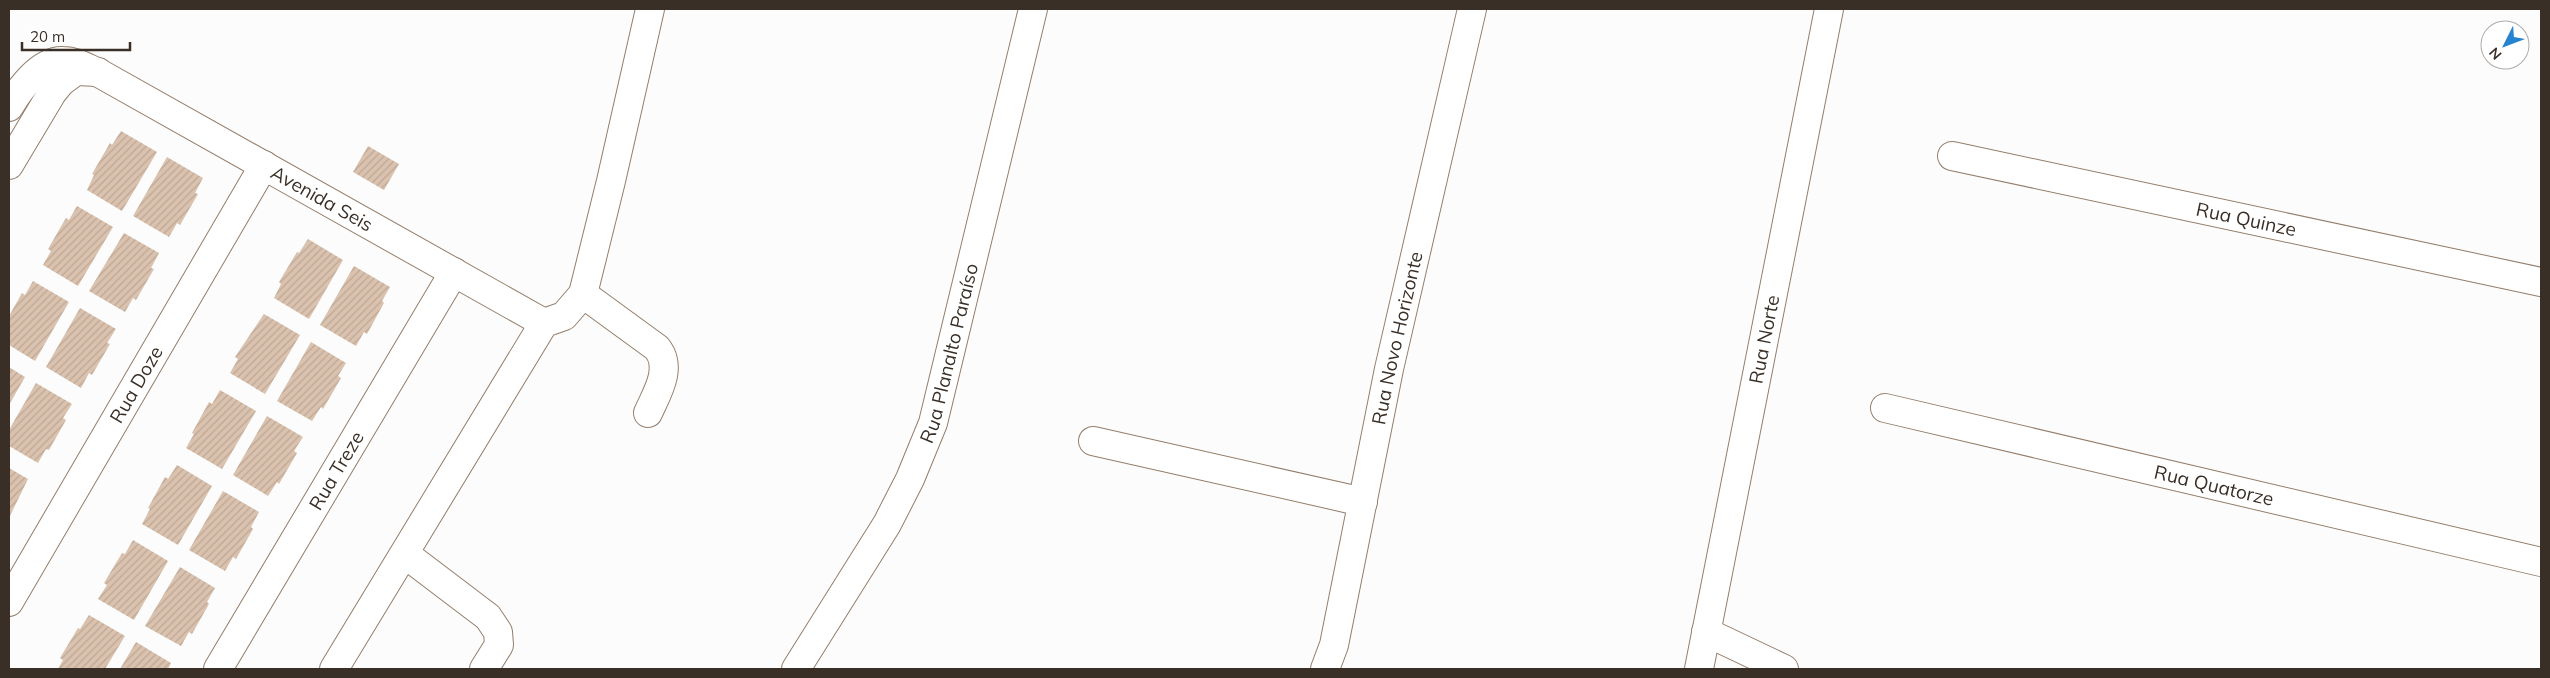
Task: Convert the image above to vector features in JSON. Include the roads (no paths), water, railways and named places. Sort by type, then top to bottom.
[{"type":"street","points":[[334,669],[544,323],[564,316],[583,294],[650,9]]},
{"type":"street","name":"Rua Planalto Paraíso","points":[[796,669],[887,524],[910,479],[933,423],[1033,9]]},
{"type":"street","name":"Rua Novo Horizonte","points":[[1325,669],[1334,646],[1389,368],[1472,9]]},
{"type":"street","name":"Rua Norte","points":[[1699,669],[1753,386],[1829,9]]},
{"type":"street","name":"Avenida Seis","points":[[9,107],[29,81],[44,67],[60,60],[73,62],[99,73],[544,323]]},
{"type":"street","points":[[9,165],[61,82],[76,71],[99,73]]},
{"type":"street","name":"Rua Quinze","points":[[1952,156],[2541,282]]},
{"type":"street","name":"Rua Doze","points":[[9,602],[264,165]]},
{"type":"street","name":"Rua Treze","points":[[218,669],[454,272]]},
{"type":"street","points":[[583,294],[658,348],[663,356],[665,365],[663,376],[648,413]]},
{"type":"street","name":"Rua Quatorze","points":[[1885,408],[2541,562]]},
{"type":"street","points":[[1093,441],[1363,502]]},
{"type":"street","points":[[405,554],[488,617],[498,632],[499,645],[484,669]]},
{"type":"street","points":[[1706,632],[1784,669]]}]
